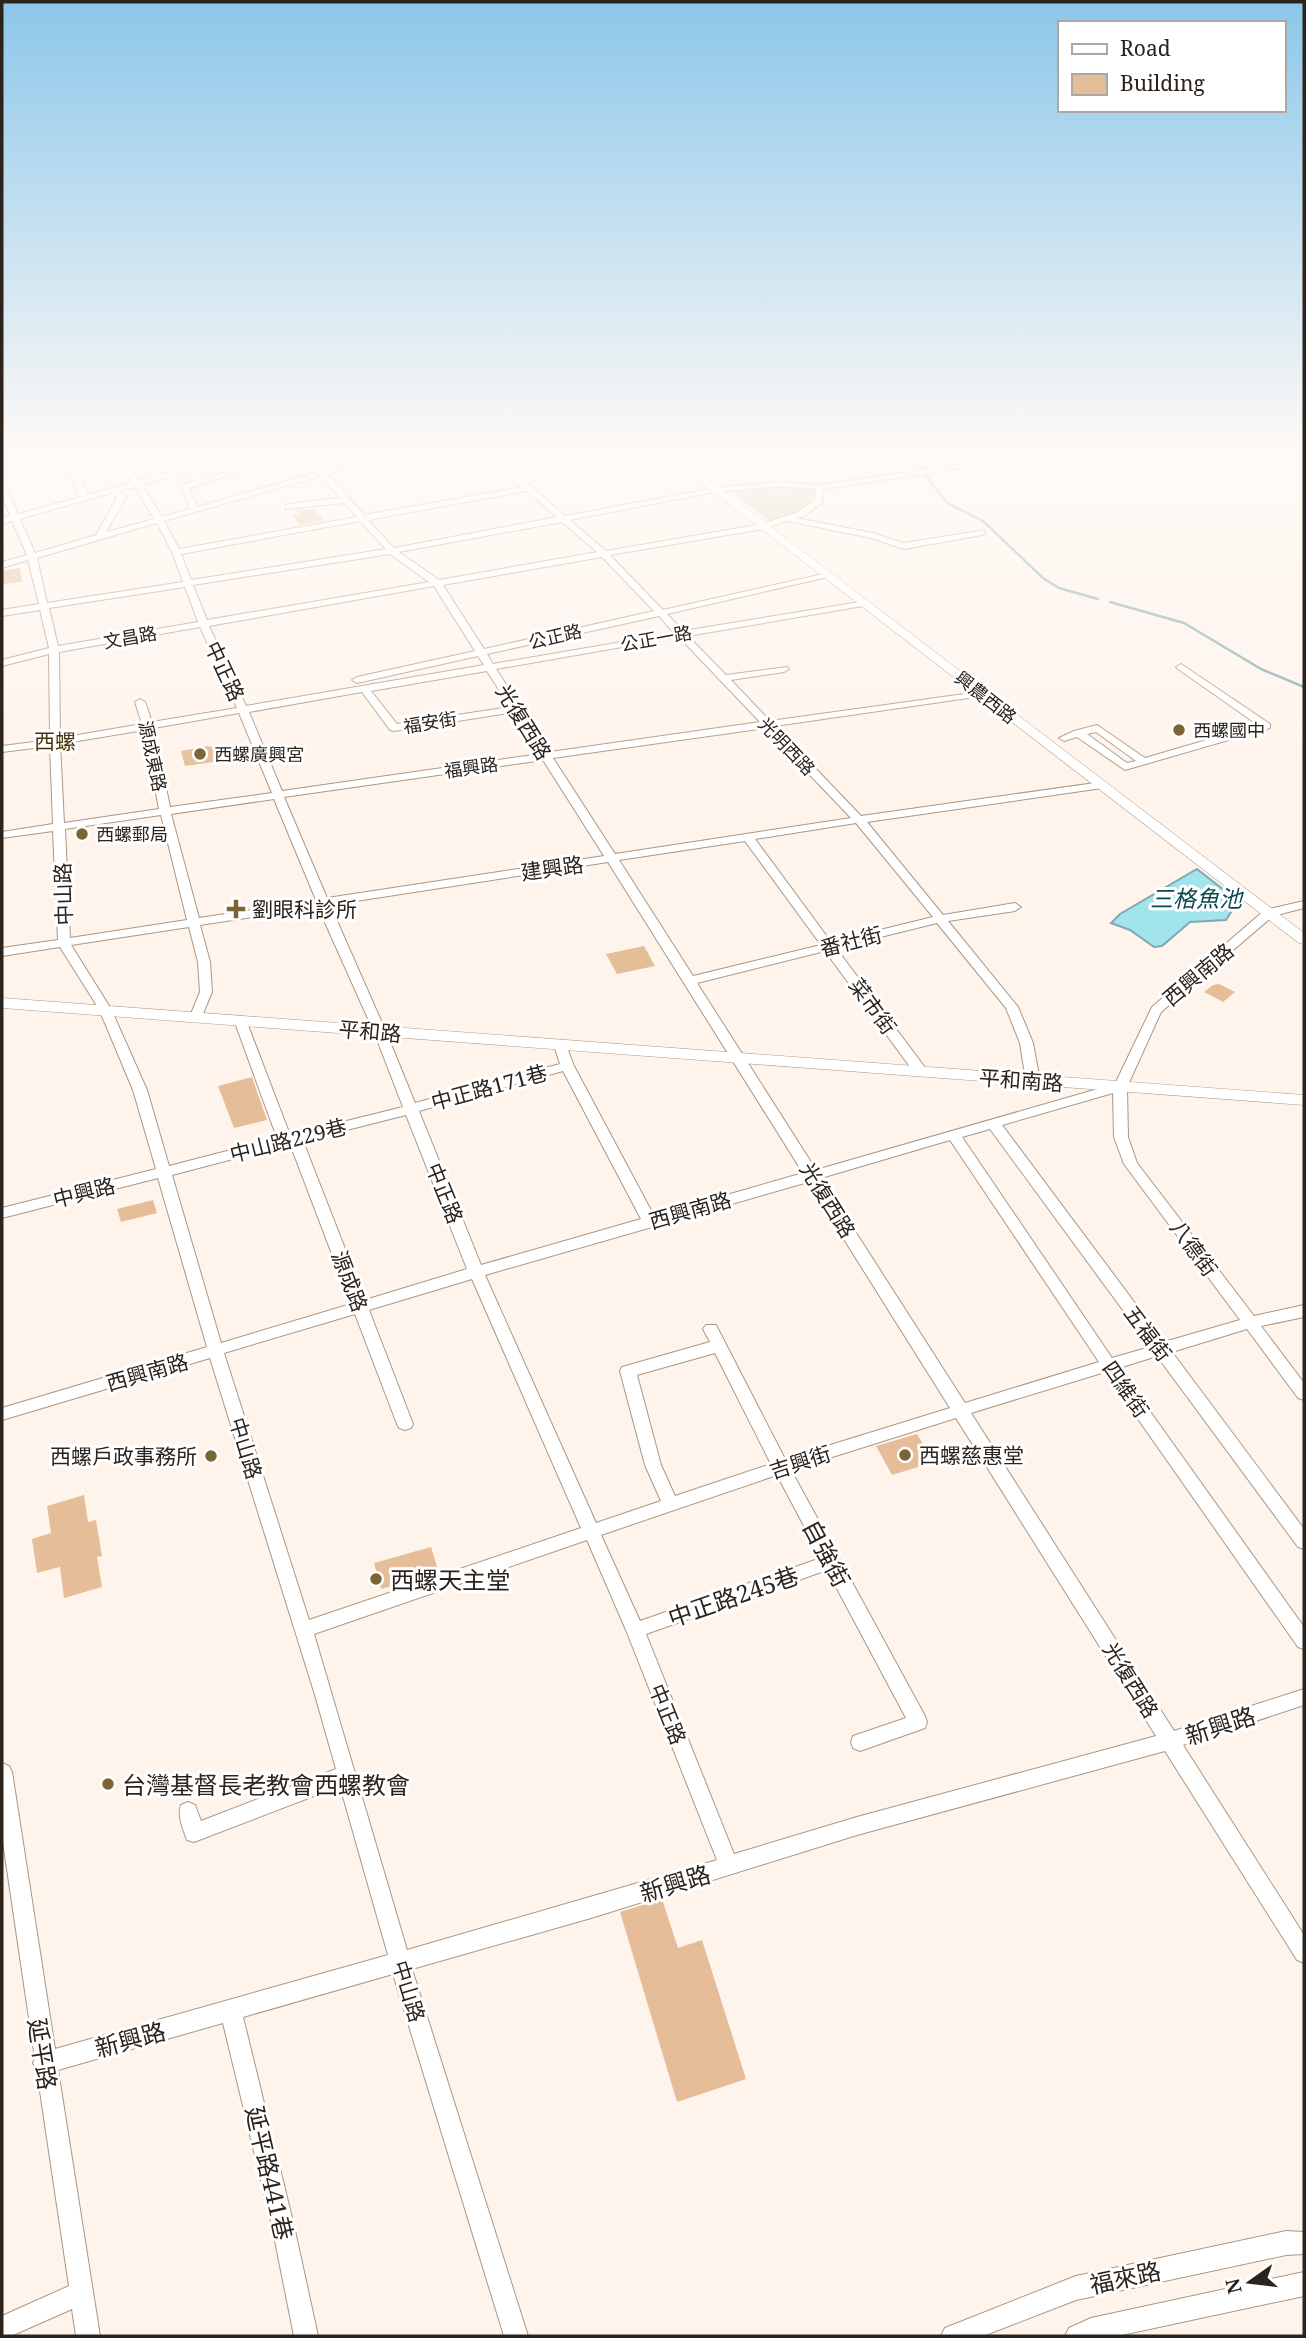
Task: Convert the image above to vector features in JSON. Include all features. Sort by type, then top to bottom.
[{"type":"main road","name":"興農西路","points":[[810,563],[1304,940]]},
{"type":"main road","name":"平和路","points":[[2,1003],[737,1057]]},
{"type":"main road","name":"平和南路","points":[[737,1057],[1304,1100]]},
{"type":"street","name":"中山路","points":[[33,563],[54,650],[55,742],[61,827],[64,943],[105,1009],[140,1090],[166,1172],[216,1352],[347,1774],[400,1962],[516,2336]]},
{"type":"street","name":"中正路","points":[[180,563],[380,1032],[476,1272],[635,1630],[729,1866]]},
{"type":"street","points":[[2,613],[317,563]]},
{"type":"street","name":"光復西路","points":[[409,563],[437,583],[1304,1953]]},
{"type":"street","name":"文昌路","points":[[2,663],[54,650],[547,563]]},
{"type":"street","name":"光明西路","points":[[613,563],[860,821],[941,919],[1012,1007],[1024,1027],[1030,1048],[1033,1081]]},
{"type":"street","name":"公正路","points":[[283,701],[348,682],[827,576]]},
{"type":"street","name":"公正一路","points":[[490,667],[863,603]]},
{"type":"street","name":"公正路","points":[[2,749],[490,667]]},
{"type":"street","points":[[1064,738],[1097,728],[1143,761],[1266,726],[1181,667]]},
{"type":"street","points":[[722,679],[784,669]]},
{"type":"street","name":"福安街","points":[[364,688],[394,728],[515,709]]},
{"type":"street","name":"福興路","points":[[2,835],[982,693]]},
{"type":"street","name":"源成東路","points":[[140,702],[148,725],[165,811]]},
{"type":"street","name":"建興路","points":[[2,952],[1102,785]]},
{"type":"street","points":[[165,811],[192,924],[204,962],[206,992],[196,1016]]},
{"type":"street","name":"菜市街","points":[[749,839],[921,1072]]},
{"type":"street","name":"西興南路","points":[[2,1414],[476,1272],[1120,1087],[1156,1010],[1269,913],[1304,904]]},
{"type":"street","name":"番社街","points":[[689,981],[941,919],[1015,907]]},
{"type":"street","name":"源成路","points":[[240,1020],[360,1307],[405,1424]]},
{"type":"street","points":[[560,1045],[567,1066],[650,1222]]},
{"type":"street","name":"中正路171巷","points":[[411,1109],[567,1066]]},
{"type":"street","name":"八德街","points":[[1120,1087],[1121,1137],[1131,1164],[1304,1394]]},
{"type":"street","name":"中山路229巷","points":[[166,1172],[411,1109]]},
{"type":"street","name":"五福街","points":[[993,1123],[1304,1542]]},
{"type":"street","name":"四維街","points":[[953,1134],[1109,1365],[1304,1641]]},
{"type":"street","name":"中興路","points":[[2,1213],[166,1172]]},
{"type":"street","name":"吉興街","points":[[302,1630],[781,1467],[1249,1323],[1304,1311]]},
{"type":"street","name":"自強街","points":[[671,1505],[653,1465],[628,1371],[715,1337],[781,1467],[918,1722],[860,1742]]},
{"type":"street","name":"中正路245巷","points":[[635,1630],[832,1561]]},
{"type":"street","name":"新興路","points":[[44,2063],[400,1962],[857,1826],[1170,1741],[1304,1697]]},
{"type":"street","name":"延平路","points":[[2,1772],[4,1811],[88,2336]]},
{"type":"street","points":[[188,1811],[194,1833],[347,1774]]},
{"type":"street","name":"延平路441巷","points":[[231,2011],[283,2226],[306,2336]]},
{"type":"street","name":"福來路","points":[[953,2336],[1076,2288],[1286,2243],[1304,2242]]},
{"type":"street","name":"福來路","points":[[1077,2336],[1091,2330],[1304,2284]]},
{"type":"street","points":[[2,2328],[80,2293]]},
{"type":"water","name":"三格魚池","points":[[1197,869],[1238,901],[1226,920],[1190,922],[1162,946],[1154,947],[1130,930],[1111,923],[1120,914]]},
{"type":"building","points":[[20,568],[22,582],[2,584],[2,571]]},
{"type":"building","name":"西螺廣興宮","points":[[207,746],[216,748],[220,758],[214,762],[185,766],[181,751]]},
{"type":"building","points":[[644,946],[655,966],[617,974],[606,954]]},
{"type":"building","points":[[1219,984],[1235,992],[1223,1002],[1204,992]]},
{"type":"building","points":[[252,1077],[267,1120],[234,1128],[218,1086]]},
{"type":"building","points":[[153,1200],[157,1213],[121,1222],[117,1209]]},
{"type":"building","name":"西螺慈惠堂","points":[[917,1434],[934,1462],[892,1475],[876,1446]]},
{"type":"building","points":[[84,1495],[88,1522],[96,1520],[102,1556],[97,1557],[102,1587],[64,1598],[60,1567],[37,1573],[32,1539],[51,1533],[47,1506]]},
{"type":"building","points":[[431,1547],[439,1573],[381,1589],[374,1563]]},
{"type":"building","points":[[662,1899],[678,1948],[702,1940],[746,2079],[677,2102],[620,1912]]},
{"type":"waterway","points":[[1027,563],[1059,588],[1098,599]]},
{"type":"waterway","points":[[1110,602],[1184,623],[1261,669],[1304,687]]},
{"type":"place","name":"西螺國中","points":[[1179,730]]},
{"type":"place","name":"西螺廣興宮","points":[[200,754]]},
{"type":"place","name":"西螺郵局","points":[[82,834]]},
{"type":"place","name":"劉眼科診所","points":[[236,909]]},
{"type":"place","name":"西螺慈惠堂","points":[[905,1455]]},
{"type":"place","name":"西螺戶政事務所","points":[[211,1456]]},
{"type":"place","name":"西螺天主堂","points":[[376,1579]]},
{"type":"place","name":"台灣基督長老教會西螺教會","points":[[108,1784]]},
{"type":"district","name":"西螺","points":[[55,741]]}]
